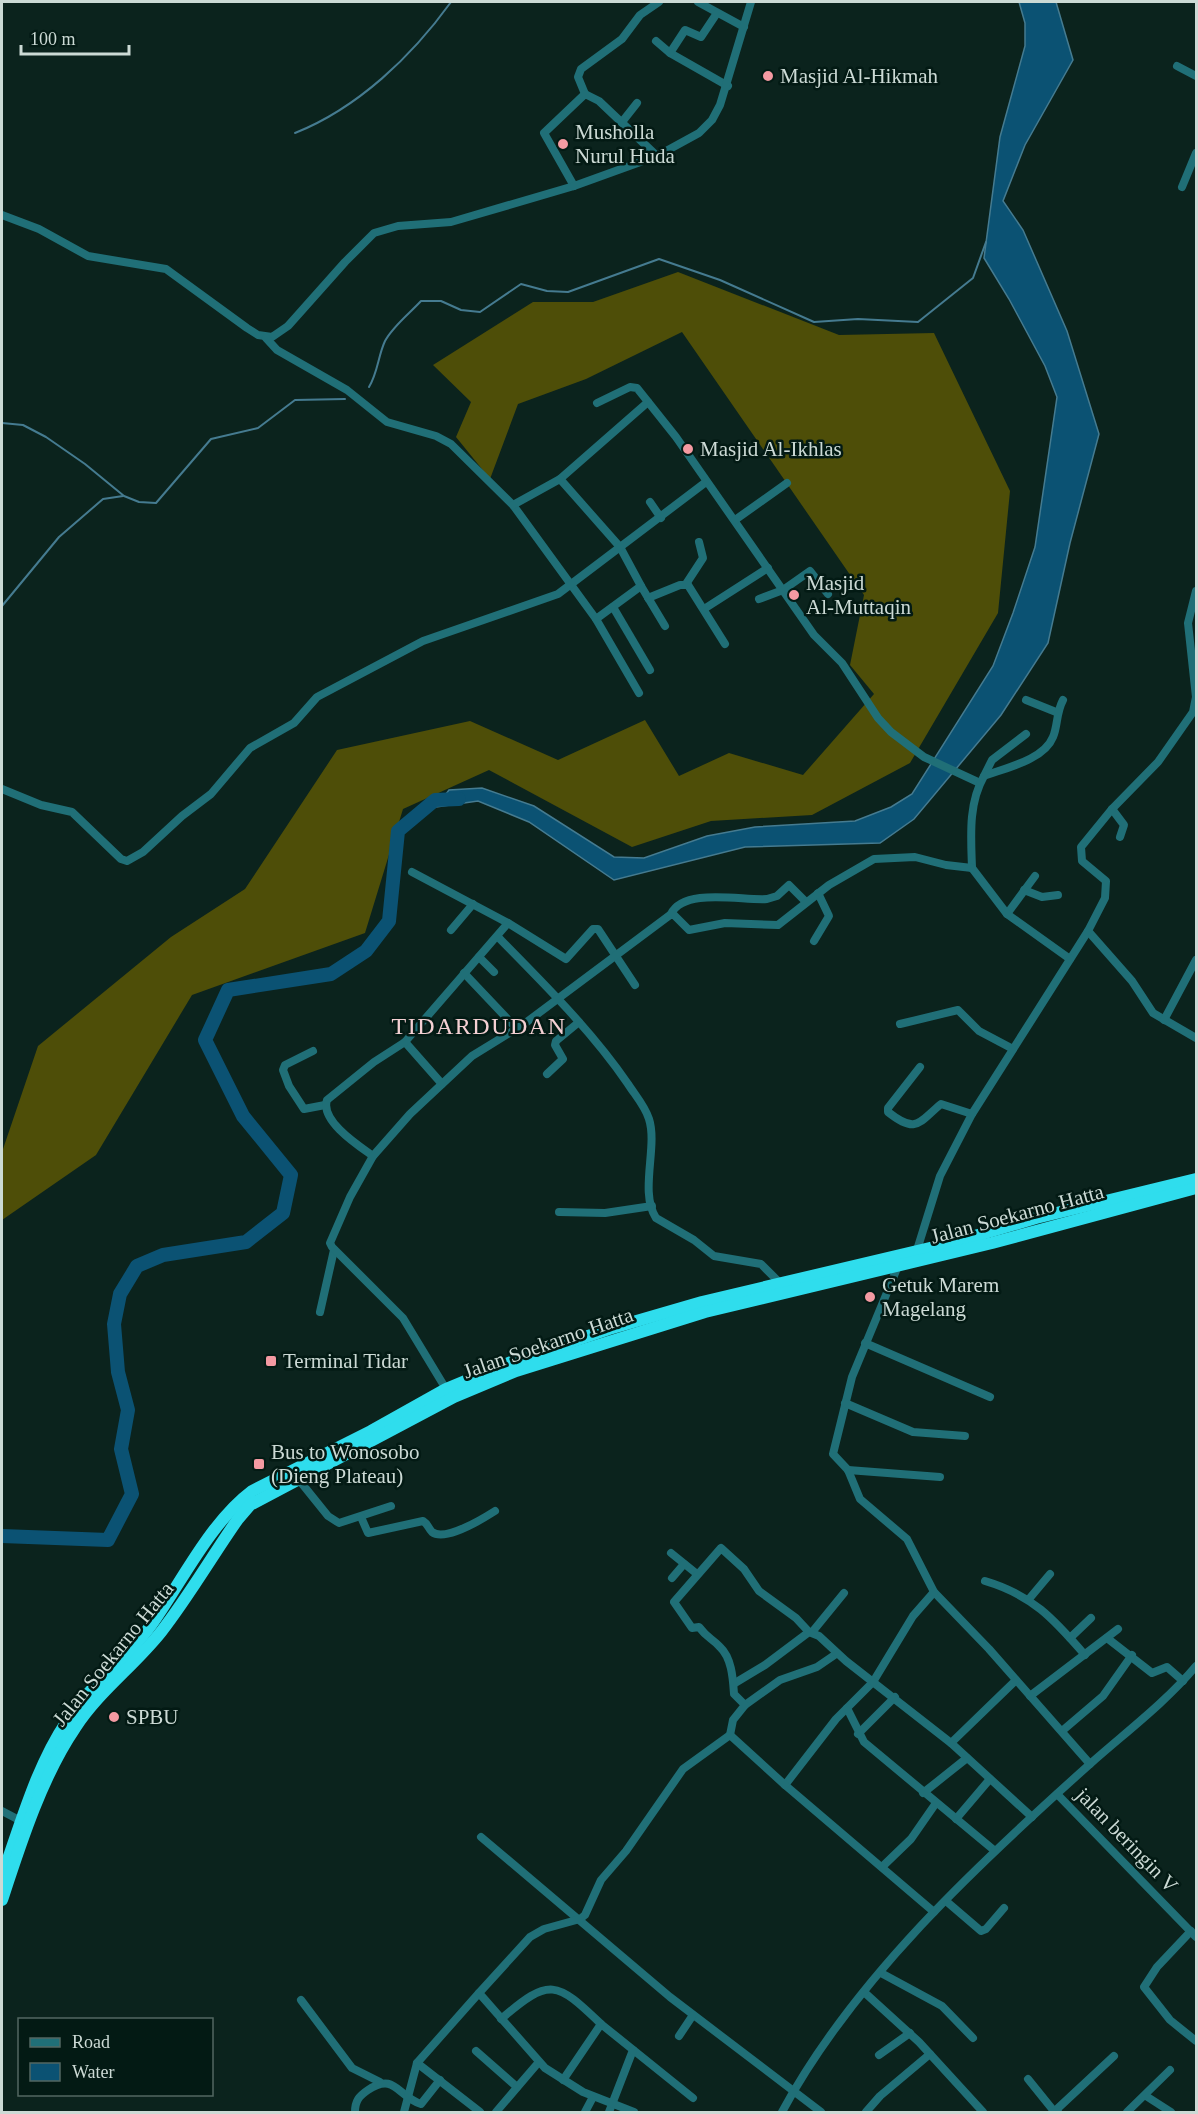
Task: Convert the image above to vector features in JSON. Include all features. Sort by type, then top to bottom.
[{"type":"highway","name":"Jalan Soekarno Hatta","points":[[7,1868],[75,1728],[105,1690],[140,1657],[161,1632],[255,1496],[299,1480],[462,1394],[516,1371],[658,1325],[898,1266],[1003,1234],[1036,1218],[1197,1179]]},
{"type":"highway","name":"Jalan Soekarno Hatta","points":[[2,1900],[7,1868],[21,1821],[50,1751],[67,1720],[90,1689],[154,1621],[204,1546],[238,1504],[447,1389],[504,1365],[609,1329],[702,1302],[917,1250],[1003,1234],[1197,1188]]},
{"type":"highway","points":[[2,1913],[7,1868]]},
{"type":"street","points":[[657,156],[599,101],[585,94],[578,77],[581,69],[622,39],[640,15],[659,2]]},
{"type":"street","points":[[698,2],[744,27]]},
{"type":"street","points":[[266,338],[275,336],[288,326],[345,262],[374,234],[398,226],[451,222],[574,186],[657,156],[683,144],[708,125],[716,115],[728,86],[751,2]]},
{"type":"street","points":[[670,53],[685,30],[700,38],[717,13]]},
{"type":"street","points":[[656,41],[670,53],[728,86]]},
{"type":"street","points":[[1177,66],[1197,76]]},
{"type":"street","points":[[574,186],[544,133],[585,94]]},
{"type":"street","points":[[622,122],[637,104]]},
{"type":"street","points":[[1182,187],[1197,153]]},
{"type":"street","points":[[2,215],[22,222],[88,256],[166,269],[247,328],[266,338],[277,350],[347,390],[387,422],[436,436],[451,444],[513,505],[569,585],[596,619],[639,693]]},
{"type":"street","points":[[597,403],[632,387],[637,388],[676,437],[819,640],[842,663],[878,718],[891,732],[924,756],[958,774],[982,780],[1047,749],[1054,735],[1056,712],[1062,700]]},
{"type":"street","points":[[513,505],[560,479],[648,402]]},
{"type":"street","points":[[560,479],[620,547],[665,626]]},
{"type":"street","points":[[2,789],[41,805],[72,812],[126,861],[143,852],[182,816],[211,794],[250,748],[294,723],[317,697],[423,641],[551,597],[661,518],[706,482]]},
{"type":"street","points":[[735,520],[787,483]]},
{"type":"street","points":[[650,502],[661,518]]},
{"type":"street","points":[[648,598],[686,584],[704,558],[699,542]]},
{"type":"street","points":[[704,609],[768,568]]},
{"type":"street","points":[[759,599],[783,590],[811,571],[828,594]]},
{"type":"street","points":[[686,584],[725,644]]},
{"type":"street","points":[[596,619],[641,586]]},
{"type":"street","points":[[917,1250],[940,1176],[972,1114],[1089,932],[1105,898],[1106,883],[1082,861],[1080,850],[1112,810],[1148,774],[1193,719],[1196,697],[1188,623],[1197,591]]},
{"type":"street","points":[[613,607],[650,670]]},
{"type":"street","points":[[1026,700],[1056,712]]},
{"type":"street","points":[[1026,734],[992,760],[982,780],[970,830],[972,868],[1007,914],[1070,959]]},
{"type":"street","points":[[1112,810],[1124,825],[1120,837]]},
{"type":"street","points":[[671,914],[689,930],[725,923],[773,926],[781,924],[806,902],[849,872],[878,859],[915,857],[946,865],[972,868]]},
{"type":"street","points":[[412,872],[508,923],[566,959],[596,928],[616,954],[635,985]]},
{"type":"street","points":[[1007,914],[1035,876]]},
{"type":"street","points":[[447,1389],[403,1318],[334,1250],[330,1243],[335,1228],[373,1156],[391,1134],[472,1056],[517,1029],[676,908],[698,898],[767,899],[777,896],[789,885],[806,902]]},
{"type":"street","points":[[1024,890],[1040,896],[1058,895]]},
{"type":"street","points":[[814,941],[829,916],[818,893]]},
{"type":"street","points":[[451,930],[473,904]]},
{"type":"street","points":[[373,1156],[339,1129],[326,1106],[327,1100],[343,1085],[405,1042],[508,923]]},
{"type":"street","points":[[1089,932],[1131,981],[1152,1012],[1197,1038]]},
{"type":"street","points":[[498,937],[579,1022],[617,1068],[649,1119],[653,1215],[662,1224],[694,1240],[710,1254],[722,1258],[758,1262],[768,1268],[781,1284]]},
{"type":"street","points":[[479,957],[494,972]]},
{"type":"street","points":[[1164,1020],[1197,960]]},
{"type":"street","points":[[464,973],[517,1029]]},
{"type":"street","points":[[900,1024],[958,1010],[979,1031],[1014,1049]]},
{"type":"street","points":[[547,1074],[563,1059],[556,1042],[579,1022]]},
{"type":"street","points":[[405,1042],[442,1084]]},
{"type":"street","points":[[313,1051],[285,1065],[283,1070],[289,1086],[304,1109],[326,1106]]},
{"type":"street","points":[[920,1067],[888,1108],[888,1112],[903,1121],[917,1125],[923,1123],[941,1104],[972,1114]]},
{"type":"street","points":[[559,1212],[605,1213],[652,1206]]},
{"type":"street","points":[[320,1312],[334,1250]]},
{"type":"street","points":[[898,1266],[865,1343],[832,1452],[848,1470],[860,1499],[907,1539],[934,1592],[1090,1764]]},
{"type":"street","points":[[865,1343],[990,1397]]},
{"type":"street","points":[[845,1403],[913,1432],[965,1436]]},
{"type":"street","points":[[848,1470],[940,1477]]},
{"type":"street","points":[[299,1480],[332,1519],[341,1523],[391,1506]]},
{"type":"street","points":[[361,1517],[368,1533],[423,1521],[433,1532],[437,1533],[466,1528],[495,1511]]},
{"type":"street","points":[[674,1602],[720,1547],[744,1569],[759,1591],[951,1743],[1032,1817]]},
{"type":"street","points":[[671,1553],[697,1575]]},
{"type":"street","points":[[672,1578],[684,1564]]},
{"type":"street","points":[[1029,1599],[1050,1574]]},
{"type":"street","points":[[984,1581],[1013,1590],[1029,1599],[1085,1654]]},
{"type":"street","points":[[785,1785],[847,1708],[873,1682],[913,1616],[934,1592]]},
{"type":"street","points":[[735,1683],[811,1632],[844,1593]]},
{"type":"street","points":[[666,1594],[692,1628],[699,1626],[709,1641],[722,1649],[735,1683],[734,1694],[744,1705]]},
{"type":"street","points":[[1070,1638],[1091,1618]]},
{"type":"street","points":[[1030,1696],[1118,1629]]},
{"type":"street","points":[[1107,1638],[1132,1654],[1152,1673],[1167,1668],[1184,1681]]},
{"type":"street","points":[[404,2112],[417,2063],[534,1933],[580,1919],[590,1910],[601,1880],[627,1851],[683,1769],[730,1735],[733,1720],[744,1705],[780,1680],[817,1667],[837,1654]]},
{"type":"street","points":[[1062,1731],[1103,1696],[1132,1654]]},
{"type":"street","points":[[782,2112],[793,2091],[864,1992],[934,1912],[995,1851],[1184,1681],[1197,1666]]},
{"type":"street","points":[[951,1743],[1016,1680]]},
{"type":"street","points":[[858,1734],[895,1697]]},
{"type":"street","points":[[847,1708],[858,1734],[871,1748],[995,1851]]},
{"type":"street","points":[[730,1735],[934,1912]]},
{"type":"street","points":[[923,1793],[967,1758]]},
{"type":"street","points":[[956,1819],[990,1779]]},
{"type":"street","name":"jalan beringin V","points":[[1057,1794],[1194,1934]]},
{"type":"street","points":[[883,1866],[911,1839],[936,1803]]},
{"type":"street","points":[[2,1811],[21,1821]]},
{"type":"street","points":[[481,1837],[693,2015],[821,2112]]},
{"type":"street","points":[[946,1900],[976,1929],[981,1931],[986,1929],[1004,1908]]},
{"type":"street","points":[[1194,1934],[1157,1967],[1144,1987],[1170,2019],[1197,2041]]},
{"type":"street","points":[[881,1973],[942,2006],[973,2038]]},
{"type":"street","points":[[501,2019],[531,1994],[554,1990],[572,1996],[601,2024],[693,2098]]},
{"type":"street","points":[[864,1992],[910,2033],[981,2109],[969,2112]]},
{"type":"street","points":[[479,1993],[538,2063],[611,2108],[634,2112]]},
{"type":"street","points":[[301,2000],[352,2068],[380,2082],[387,2083],[418,2104],[425,2103],[440,2080]]},
{"type":"street","points":[[679,2036],[693,2015]]},
{"type":"street","points":[[563,2080],[601,2024]]},
{"type":"street","points":[[879,2055],[910,2033]]},
{"type":"street","points":[[611,2108],[633,2050]]},
{"type":"street","points":[[476,2051],[517,2087]]},
{"type":"street","points":[[866,2112],[880,2096],[930,2054]]},
{"type":"street","points":[[1028,2079],[1053,2110],[1057,2111],[1114,2056]]},
{"type":"street","points":[[417,2063],[480,2112]]},
{"type":"street","points":[[496,2112],[538,2063]]},
{"type":"street","points":[[1127,2112],[1146,2096],[1170,2070]]},
{"type":"street","points":[[355,2112],[355,2105],[360,2095],[380,2082]]},
{"type":"street","points":[[1146,2096],[1171,2112]]},
{"type":"street","points":[[585,2112],[593,2097]]},
{"type":"shaded area","points":[[678,272],[839,335],[934,333],[1010,491],[998,613],[910,763],[812,815],[711,821],[632,847],[489,770],[403,809],[365,933],[192,995],[96,1155],[2,1220],[2,1152],[38,1046],[171,937],[245,889],[337,750],[470,721],[558,760],[645,720],[679,776],[729,753],[803,775],[874,694],[850,665],[864,595],[682,332],[586,379],[518,404],[490,479],[456,437],[471,402],[433,365],[533,302],[593,302]]},
{"type":"water","points":[[1019,2],[1056,2],[1073,60],[1025,145],[1003,201],[1023,230],[1067,331],[1099,434],[1070,543],[1048,643],[1001,715],[914,819],[880,843],[745,847],[614,880],[529,822],[478,801],[436,807],[449,790],[482,788],[534,806],[614,857],[644,858],[707,836],[755,827],[855,821],[891,807],[912,794],[993,666],[1013,613],[1035,547],[1057,397],[1045,366],[984,258],[1000,137],[1025,46],[1025,23]]},
{"type":"waterway","points":[[295,133],[340,110],[362,95],[401,61],[451,2]]},
{"type":"waterway","points":[[369,387],[388,335],[421,301],[441,301],[461,310],[480,312],[521,284],[547,291],[568,292],[659,259],[720,280],[814,322],[858,319],[918,322],[973,278],[986,242]]},
{"type":"waterway","points":[[2,423],[23,425],[46,437],[85,464],[124,496],[139,502],[156,503],[211,439],[258,428],[295,400],[345,399]]},
{"type":"waterway","points":[[2,606],[59,537],[103,499],[123,496]]},
{"type":"waterway","points":[[2,1536],[108,1540],[132,1494],[121,1449],[128,1410],[118,1372],[114,1324],[120,1294],[137,1266],[163,1255],[246,1242],[283,1213],[291,1175],[243,1116],[205,1040],[228,990],[331,974],[366,951],[389,921],[398,831],[435,800],[459,799]]},
{"type":"place","name":"Masjid Al-Hikmah","points":[[768,76]]},
{"type":"place","name":"Musholla Nurul Huda","points":[[563,144]]},
{"type":"place","name":"Masjid Al-Ikhlas","points":[[688,449]]},
{"type":"place","name":"Masjid Al-Muttaqin","points":[[794,595]]},
{"type":"place","name":"Getuk Marem Magelang","points":[[870,1297]]},
{"type":"place","name":"Terminal Tidar","points":[[271,1361]]},
{"type":"place","name":"Bus to Wonosobo (Dieng Plateau)","points":[[259,1464]]},
{"type":"place","name":"SPBU","points":[[114,1717]]},
{"type":"district","name":"TIDARDUDAN","points":[[479,1026]]}]
